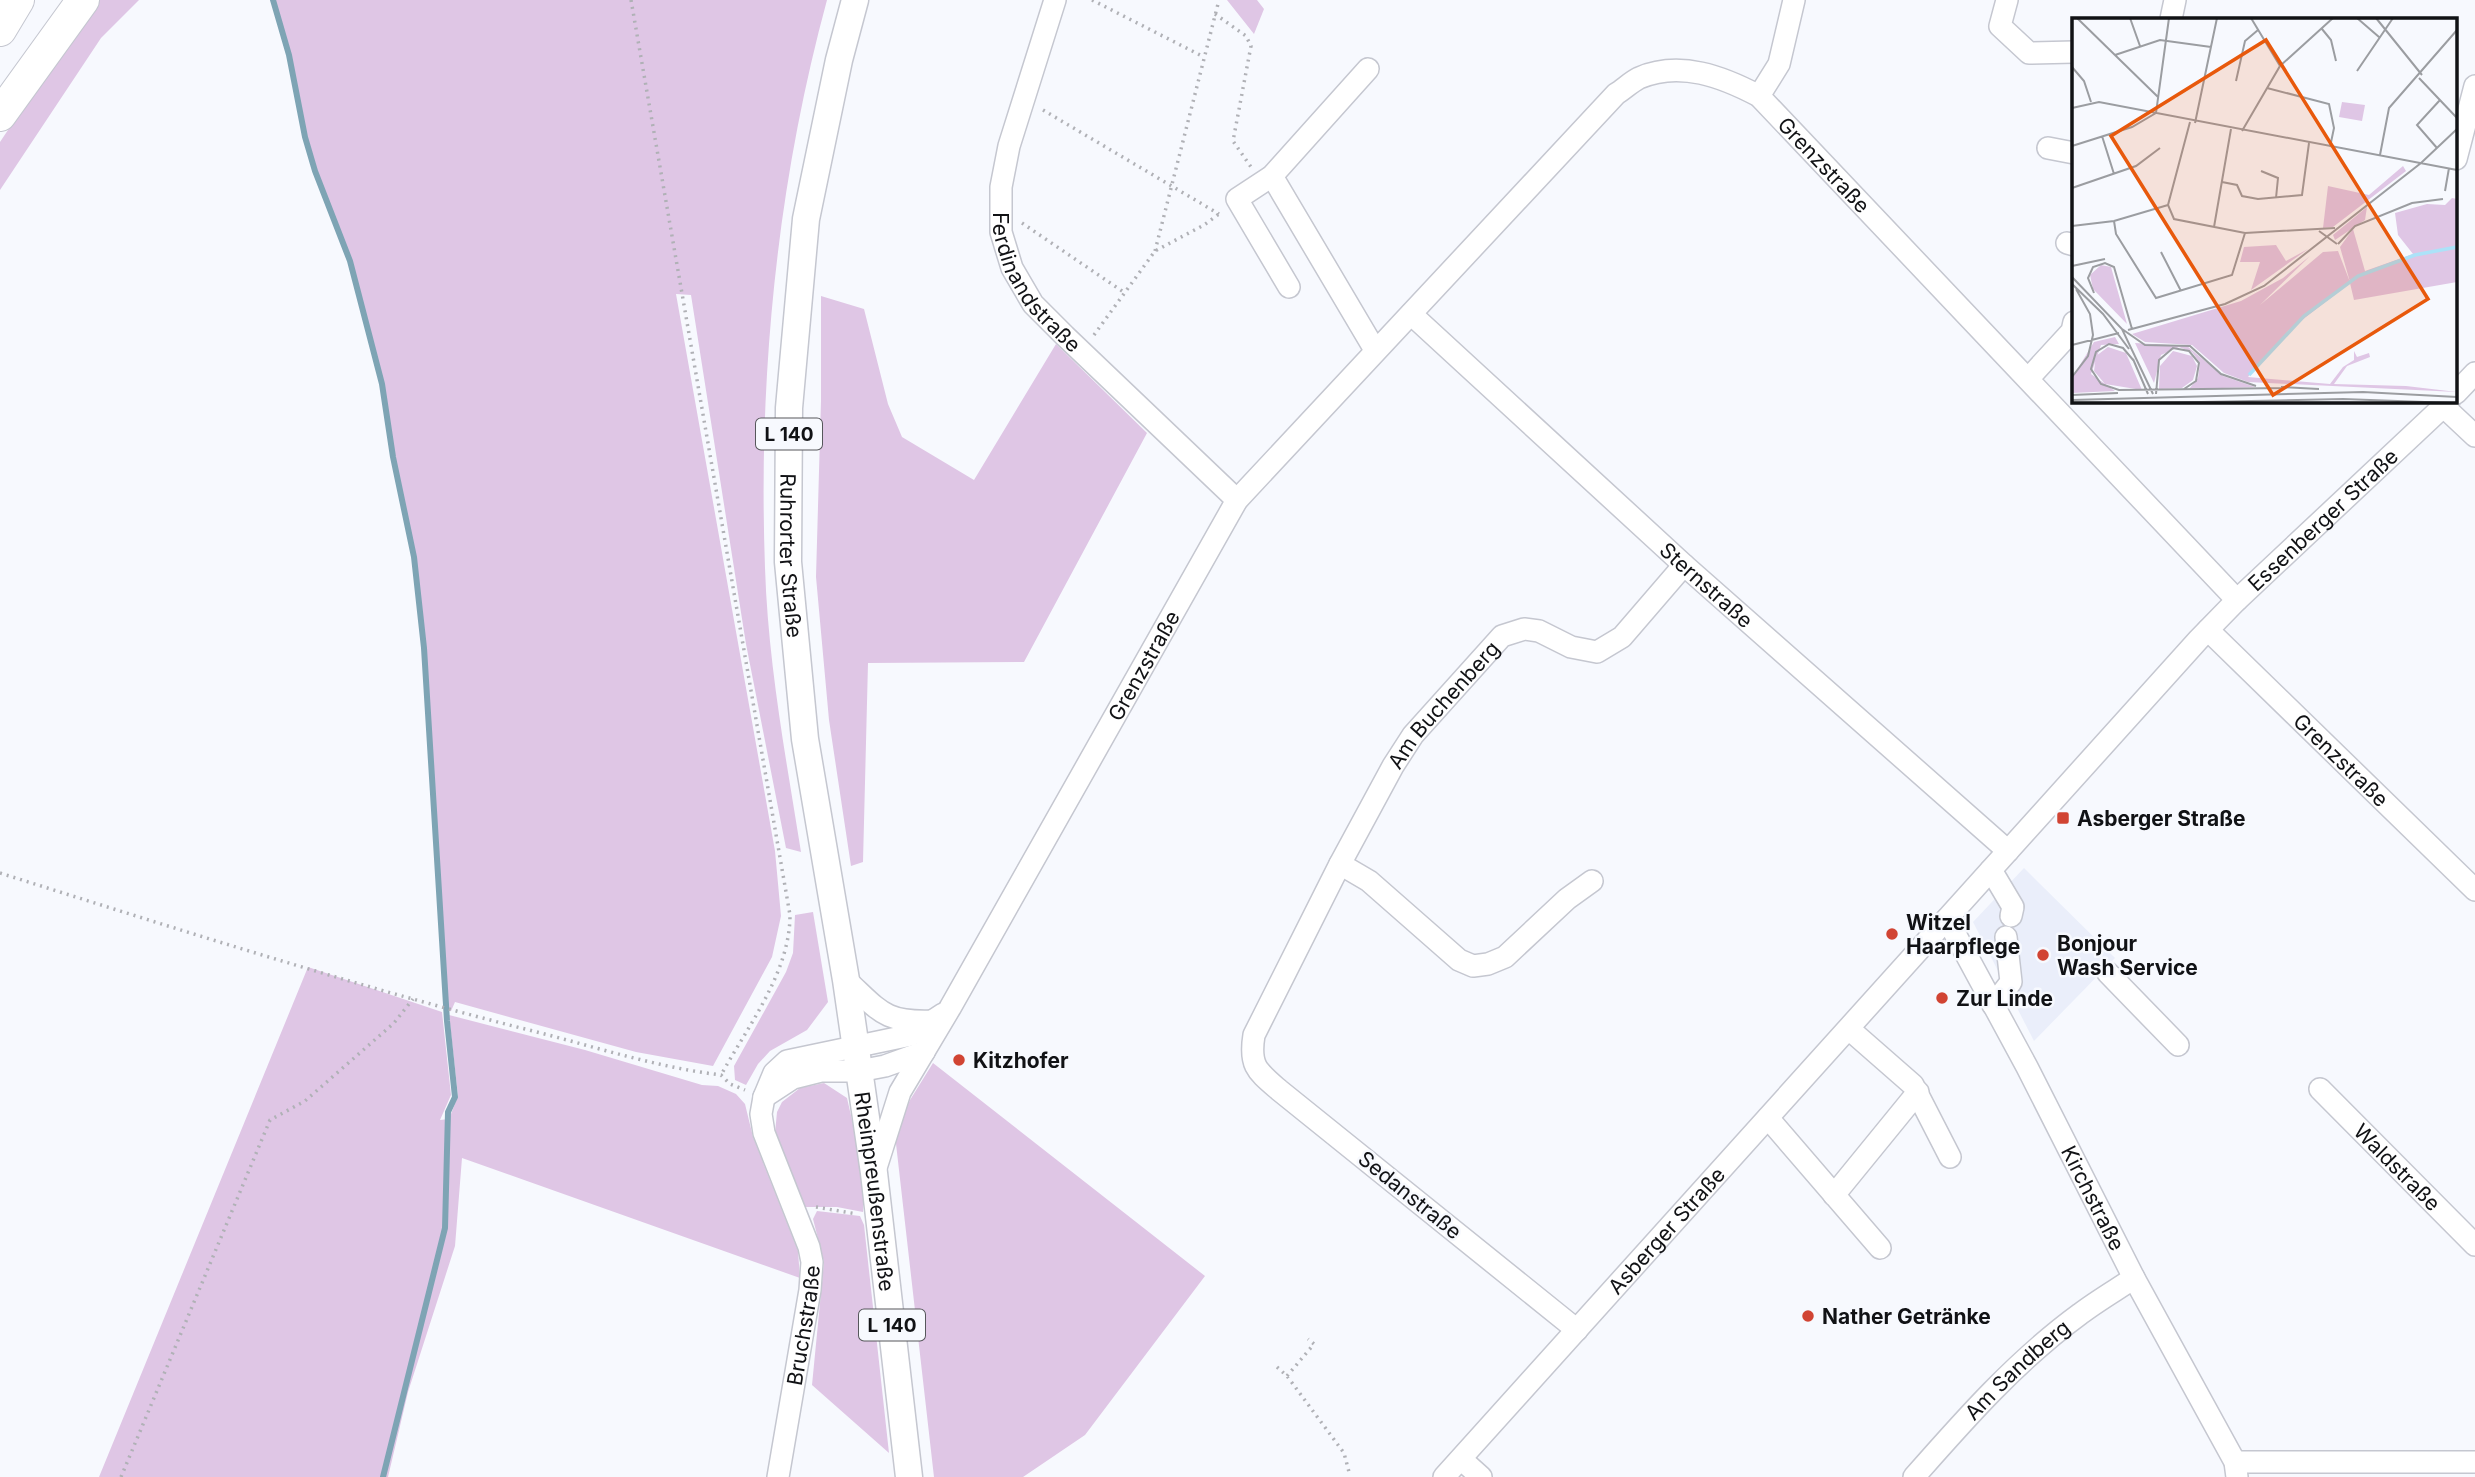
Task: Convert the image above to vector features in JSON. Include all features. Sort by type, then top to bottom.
[{"type":"highway","points":[[0,30],[18,0]]},
{"type":"highway","points":[[1,112],[65,0]]},
{"type":"highway","points":[[1,112],[83,0]]},
{"type":"main road","name":"Ruhrorter Straße","points":[[855,0],[839,60],[806,219],[789,408],[788,562],[804,725],[857,1060]]},
{"type":"main road","name":"Rheinpreußenstraße","points":[[857,1060],[874,1173],[909,1477]]},
{"type":"street","name":"Ferdinandstraße","points":[[1055,0],[1007,156],[1001,187],[1001,232],[1012,268],[1033,304],[1237,500]]},
{"type":"street","points":[[1759,96],[1779,64],[1794,0]]},
{"type":"street","points":[[2007,0],[2000,26],[2029,53],[2072,52]]},
{"type":"street","points":[[2171,18],[2175,0]]},
{"type":"street","points":[[1289,287],[1237,200],[1272,176],[1368,69]]},
{"type":"street","name":"Grenzstraße","points":[[874,1173],[900,1092],[1237,500],[1616,94],[1639,78],[1666,71],[1695,71],[1734,82],[1759,96],[2237,600]]},
{"type":"street","points":[[2458,151],[2475,86]]},
{"type":"street","points":[[2048,148],[2072,153]]},
{"type":"street","points":[[1272,176],[1375,350]]},
{"type":"street","name":"Sternstraße","points":[[1411,314],[1684,565],[2008,851]]},
{"type":"street","points":[[2028,379],[2072,331]]},
{"type":"street","name":"Essenberger Straße","points":[[2458,390],[2475,373]]},
{"type":"street","name":"Essenberger Straße","points":[[2204,634],[2446,402]]},
{"type":"street","points":[[2450,402],[2475,436]]},
{"type":"street","name":"Am Buchenberg","points":[[1251,1054],[1254,1035],[1340,864],[1393,765],[1413,735],[1502,636],[1524,629],[1539,631],[1571,647],[1597,652],[1622,637],[1684,565]]},
{"type":"street","name":"Grenzstraße","points":[[2204,634],[2475,890]]},
{"type":"street","name":"Asberger Straße","points":[[1444,1477],[2204,634]]},
{"type":"street","points":[[1340,864],[1368,881],[1459,960],[1473,966],[1488,964],[1504,957],[1567,899],[1592,881]]},
{"type":"street","points":[[1991,870],[2013,907],[2011,916]]},
{"type":"street","name":"Kirchstraße","points":[[1947,919],[2236,1469]]},
{"type":"street","points":[[1993,1005],[2011,982],[2006,937]]},
{"type":"street","points":[[2108,973],[2178,1045]]},
{"type":"street","points":[[846,980],[883,1014],[907,1022],[933,1021]]},
{"type":"street","name":"Grenzstraße","points":[[857,1060],[911,1035],[950,1008]]},
{"type":"street","points":[[1849,1029],[1918,1091],[1950,1157]]},
{"type":"street","points":[[764,1097],[793,1078],[857,1060],[885,1066],[924,1052]]},
{"type":"street","name":"Sedanstraße","points":[[1251,1054],[1259,1073],[1279,1090],[1577,1330]]},
{"type":"street","name":"Waldstraße","points":[[2320,1089],[2475,1245]]},
{"type":"street","points":[[1834,1195],[1918,1091]]},
{"type":"street","name":"Bruchstraße","points":[[764,1097],[761,1114],[764,1133],[805,1236],[812,1262],[808,1303],[778,1477]]},
{"type":"street","points":[[1768,1118],[1880,1248]]},
{"type":"street","name":"Am Sandberg","points":[[1914,1477],[1965,1419],[2048,1340],[2080,1314],[2134,1278]]},
{"type":"street","points":[[1461,1459],[1481,1477]]},
{"type":"street","points":[[2236,1469],[2475,1462]]},
{"type":"path","points":[[631,0],[790,915],[787,951],[778,973],[721,1075]]},
{"type":"path","points":[[1092,0],[1204,57]]},
{"type":"path","points":[[1082,353],[1155,251],[1219,0]]},
{"type":"path","points":[[1215,14],[1246,36],[1251,46],[1233,141],[1252,169],[1272,176]]},
{"type":"path","points":[[1024,99],[1219,214]]},
{"type":"path","points":[[1155,251],[1204,225],[1237,200]]},
{"type":"path","points":[[1001,216],[1017,220],[1125,293]]},
{"type":"path","points":[[0,873],[423,1002],[622,1056],[721,1075],[730,1084],[764,1097]]},
{"type":"path","points":[[121,1477],[270,1120],[305,1101],[394,1023],[413,999]]},
{"type":"path","points":[[793,1207],[817,1207],[862,1214],[880,1230]]},
{"type":"path","points":[[1287,1376],[1314,1344],[1308,1339]]},
{"type":"path","points":[[1278,1367],[1344,1453],[1349,1472]]},
{"type":"shaded area","points":[[99,0],[139,0],[101,38],[0,190],[0,142],[60,52]]},
{"type":"shaded area","points":[[273,0],[827,0],[795,140],[784,210],[768,353],[765,425],[767,604],[778,710],[801,852],[786,848],[746,644],[691,295],[676,294],[775,851],[781,916],[772,957],[713,1066],[636,1052],[455,1002],[451,1011],[446,1009],[424,648],[414,557],[396,474],[382,384],[350,261],[315,171],[305,137],[289,55]]},
{"type":"shaded area","points":[[1227,0],[1257,0],[1264,9],[1254,34]]},
{"type":"shaded area","points":[[821,296],[864,309],[888,404],[902,437],[974,480],[1056,344],[1147,433],[1024,662],[868,663],[863,862],[851,866],[829,720],[816,577]]},
{"type":"shaded area","points":[[2024,868],[2115,958],[2034,1041],[1973,922]]},
{"type":"shaded area","points":[[813,912],[828,1002],[807,1030],[770,1051],[758,1064],[746,1085],[735,1080],[734,1066],[786,972],[793,953],[795,915]]},
{"type":"shaded area","points":[[308,967],[442,1012],[451,1095],[440,1120],[449,1119],[458,1096],[449,1015],[585,1050],[702,1085],[718,1086],[736,1094],[745,1104],[753,1137],[798,1251],[800,1278],[462,1158],[455,1246],[408,1392],[388,1477],[99,1477]]},
{"type":"shaded area","points":[[933,1063],[1205,1276],[1085,1435],[1023,1477],[934,1477],[895,1135],[910,1100]]},
{"type":"shaded area","points":[[824,1083],[847,1098],[864,1173],[863,1212],[837,1207],[801,1207],[775,1133],[777,1112],[782,1102],[800,1088]]},
{"type":"shaded area","points":[[817,1211],[860,1216],[864,1225],[889,1453],[812,1385],[824,1262],[813,1219]]},
{"type":"waterway","points":[[273,0],[289,55],[305,137],[315,171],[350,261],[382,384],[393,457],[414,557],[424,648],[447,1021],[455,1097],[448,1112],[445,1228],[383,1477]]},
{"type":"place","name":"Asberger Straße","points":[[2063,818]]},
{"type":"place","name":"Witzel Haarpflege","points":[[1892,934]]},
{"type":"place","name":"Bonjour Wash Service","points":[[2043,955]]},
{"type":"place","name":"Zur Linde","points":[[1942,998]]},
{"type":"place","name":"Kitzhofer","points":[[959,1060]]},
{"type":"place","name":"Nather Getränke","points":[[1808,1316]]}]
